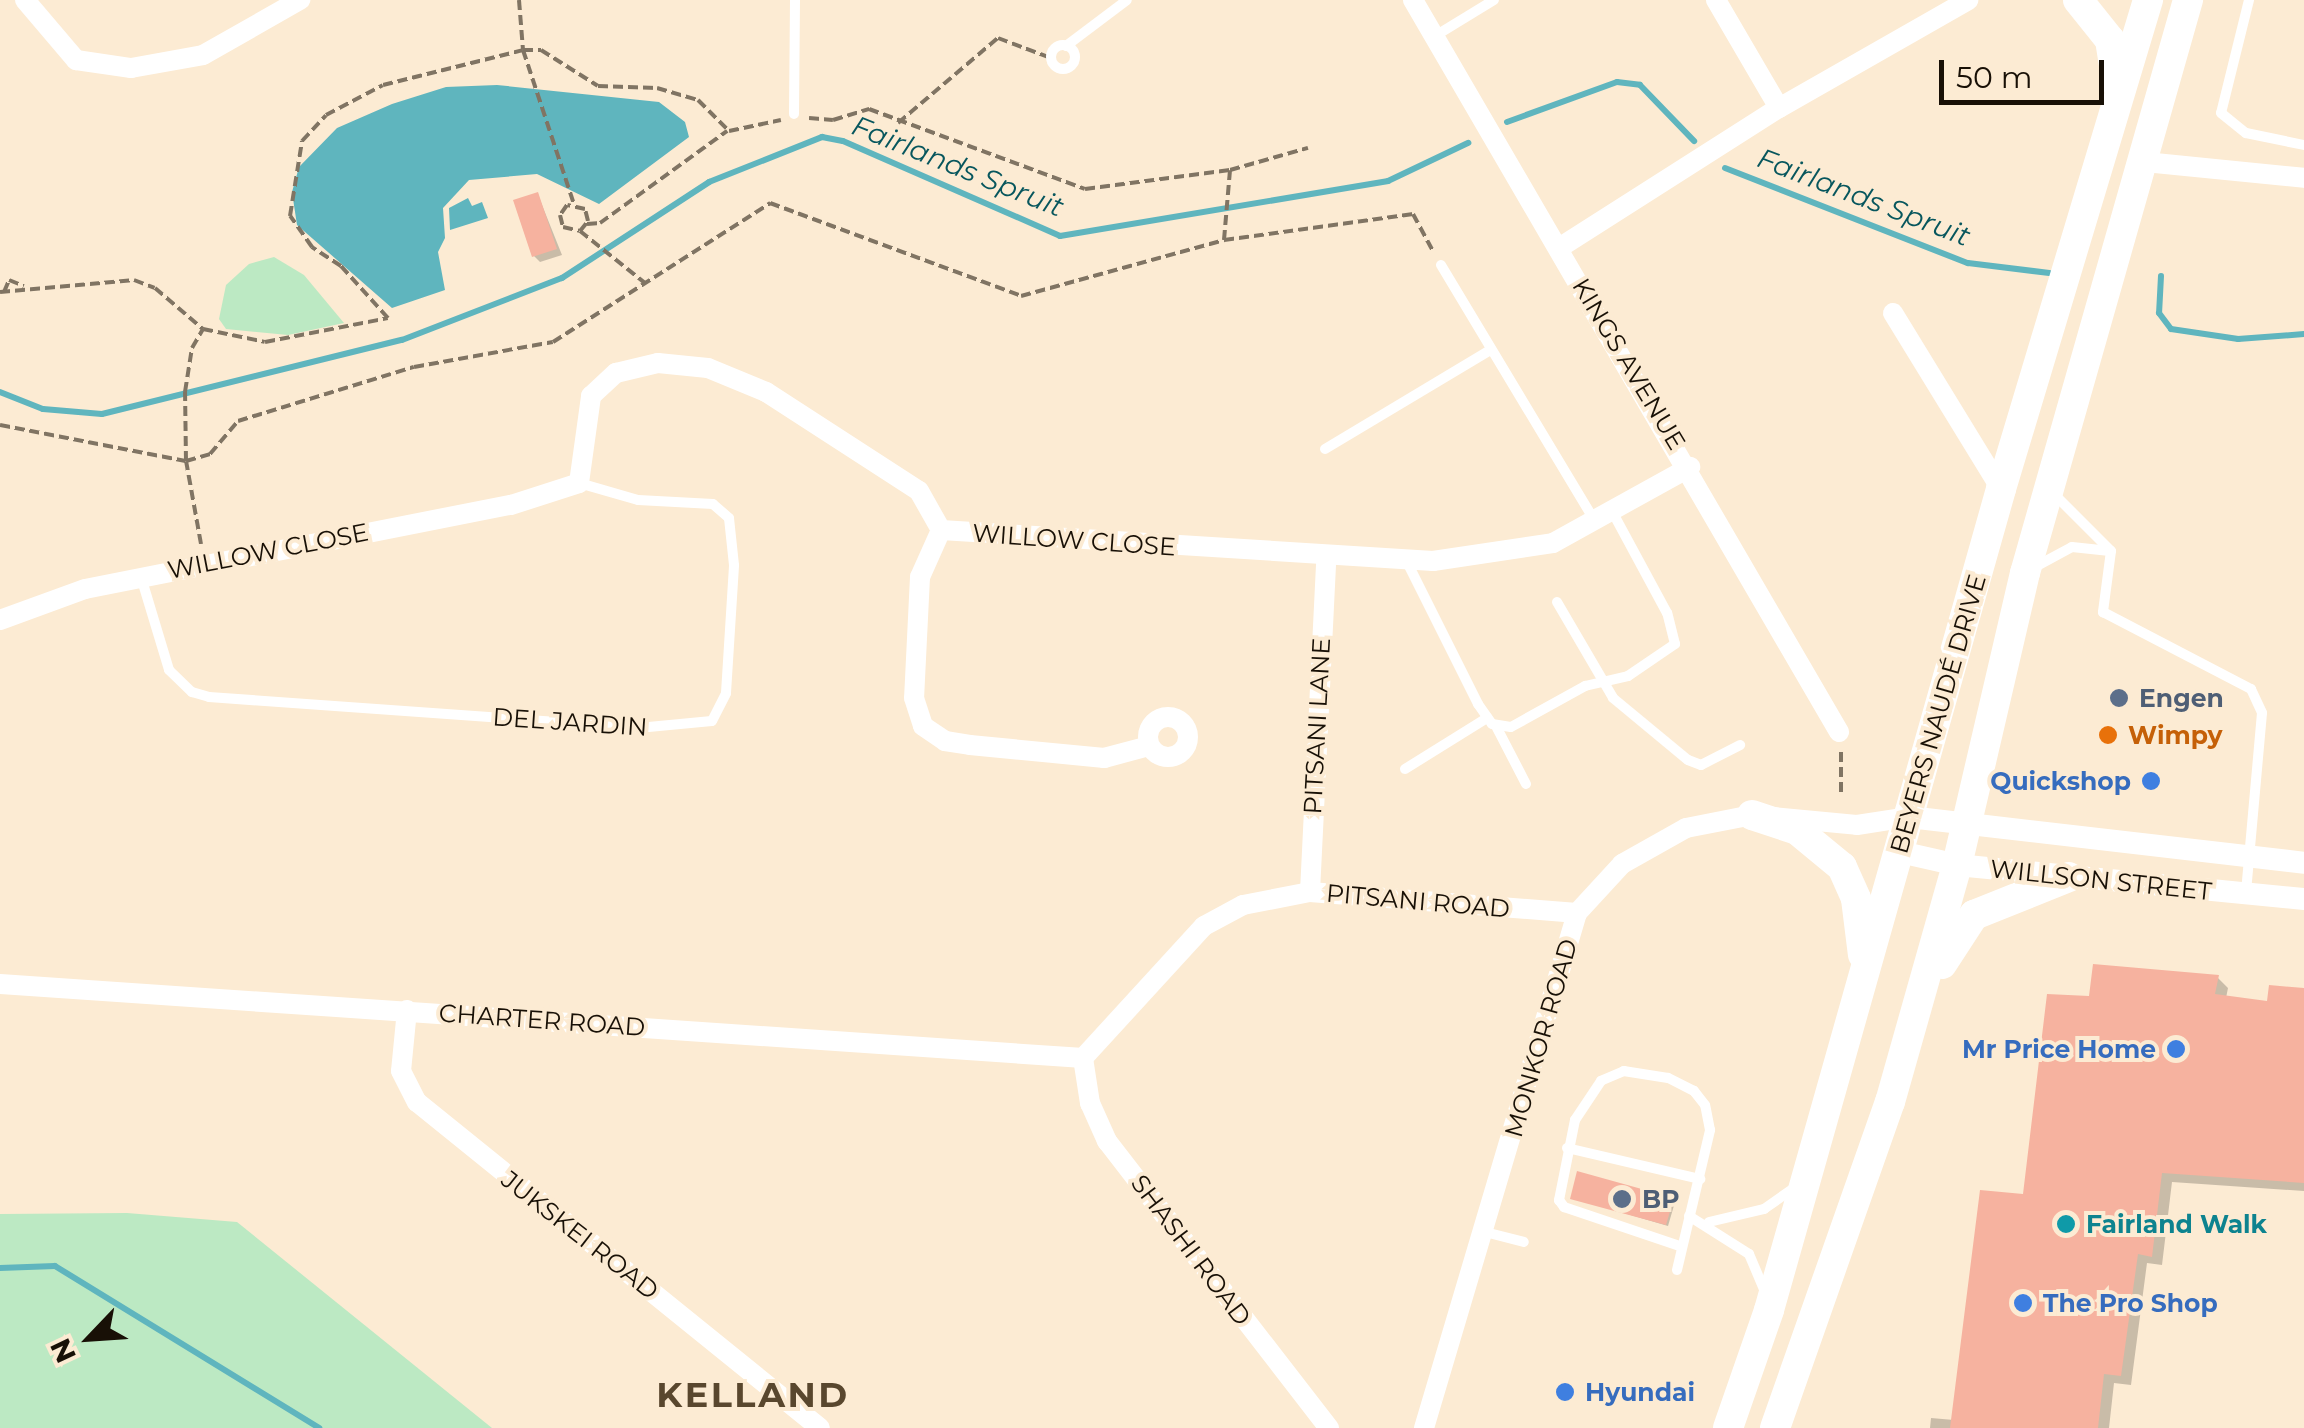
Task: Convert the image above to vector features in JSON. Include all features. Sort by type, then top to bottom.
[{"type":"main road","points":[[2078,0],[2110,40],[2118,97]]},
{"type":"main road","name":"BEYERS NAUDÉ DRIVE","points":[[1728,1428],[1769,1310],[1803,1178],[1900,852],[2001,489],[2147,0]]},
{"type":"main road","name":"BEYERS NAUDÉ DRIVE","points":[[1775,1428],[1890,1102],[1957,865],[2024,573],[2146,162],[2186,5]]},
{"type":"main road","points":[[1752,814],[1797,830],[1842,868],[1861,920],[1861,982]]},
{"type":"main road","points":[[1890,1102],[1958,932],[1994,904],[2070,876]]},
{"type":"street","points":[[25,0],[58,46],[97,67],[166,65],[203,55],[273,7],[300,0]]},
{"type":"street","name":"KINGS AVENUE","points":[[1413,0],[1690,467],[1839,732]]},
{"type":"street","points":[[1716,0],[1779,108]]},
{"type":"street","points":[[1560,248],[1779,108],[1968,0]]},
{"type":"street","points":[[2147,0],[2186,5]]},
{"type":"street","points":[[2146,162],[2304,178]]},
{"type":"street","points":[[1893,313],[2001,489]]},
{"type":"street","name":"WILLOW CLOSE","points":[[0,620],[141,577],[511,505],[579,483],[585,413],[602,382],[637,366],[692,364],[766,392],[919,491],[941,530],[1407,562],[1530,548],[1604,518],[1690,467]]},
{"type":"street","points":[[941,530],[920,576],[914,698],[923,726],[958,743],[1104,758],[1150,746]]},
{"type":"street","name":"PITSANI LANE","points":[[1310,892],[1326,559]]},
{"type":"street","name":"MONKOR ROAD","points":[[1424,1428],[1434,1418],[1577,914],[1622,864],[1663,836],[1752,814],[1857,825],[1909,817]]},
{"type":"street","name":"WILLSON STREET","points":[[1909,817],[2304,863]]},
{"type":"street","name":"MONKOR ROAD","points":[[1857,825],[1900,852]]},
{"type":"street","name":"WILLSON STREET","points":[[1900,852],[1957,865],[2304,899]]},
{"type":"street","name":"PITSANI ROAD","points":[[1083,1058],[1204,926],[1242,905],[1310,892],[1577,914]]},
{"type":"street","name":"CHARTER ROAD","points":[[0,984],[1083,1058]]},
{"type":"street","name":"JUKSKEI ROAD","points":[[407,1010],[401,1071],[417,1102],[820,1428]]},
{"type":"street","name":"SHASHI ROAD","points":[[1083,1058],[1090,1103],[1108,1141],[1329,1428]]},
{"type":"lane","points":[[794,114],[795,0]]},
{"type":"lane","points":[[1066,46],[1074,64],[1060,69],[1051,58],[1066,46],[1128,0]]},
{"type":"lane","points":[[1435,36],[1494,0]]},
{"type":"lane","points":[[2250,0],[2221,113],[2246,133],[2304,145]]},
{"type":"lane","points":[[1440,265],[1488,351],[1667,613],[1676,644],[1628,676],[1600,681],[1512,728],[1497,728]]},
{"type":"lane","points":[[1324,449],[1488,351]]},
{"type":"lane","name":"DEL JARDIN","points":[[141,577],[170,670],[192,692],[210,697],[638,728],[712,721],[726,693],[734,564],[729,518],[712,504],[638,500],[579,483]]},
{"type":"lane","points":[[2049,488],[2111,552]]},
{"type":"lane","points":[[2024,573],[2072,547],[2111,552]]},
{"type":"lane","points":[[2111,552],[2103,612],[2251,689],[2262,714],[2246,894]]},
{"type":"lane","points":[[1407,562],[1487,718],[1497,728],[1526,784]]},
{"type":"lane","points":[[1557,602],[1600,681],[1694,764],[1740,745]]},
{"type":"lane","points":[[1405,769],[1487,718]]},
{"type":"lane","points":[[1678,1270],[1680,1246],[1710,1130],[1704,1106],[1694,1090],[1636,1069],[1602,1081],[1575,1120],[1558,1188],[1564,1207],[1680,1246]]},
{"type":"lane","points":[[1567,1148],[1700,1179]]},
{"type":"lane","points":[[1709,1222],[1764,1209],[1803,1178]]},
{"type":"lane","points":[[1690,1216],[1709,1222],[1750,1254],[1761,1271],[1769,1310]]},
{"type":"lane","points":[[1485,1232],[1524,1242]]},
{"type":"path","points":[[519,0],[524,50],[574,204],[585,209],[586,224]]},
{"type":"path","points":[[898,123],[998,38],[1051,58]]},
{"type":"path","points":[[2,292],[134,280],[154,288],[203,329],[265,342],[388,318],[341,266],[312,248],[290,216],[302,140],[326,116],[383,84],[524,50],[541,50],[598,86],[657,88],[698,100],[729,131],[794,114],[833,120],[869,109],[898,123],[1085,189],[1230,170],[1308,148]]},
{"type":"path","points":[[574,204],[563,209],[560,221],[568,231],[600,223],[727,131]]},
{"type":"path","points":[[1224,240],[1230,170]]},
{"type":"path","points":[[0,425],[186,461],[210,454],[238,421],[414,368],[553,342],[770,202],[1020,296],[1224,240],[1413,214],[1440,265]]},
{"type":"path","points":[[580,230],[645,283]]},
{"type":"path","points":[[2,292],[9,280],[25,287]]},
{"type":"path","points":[[203,329],[192,348],[185,392],[186,461],[205,563]]},
{"type":"path","points":[[1839,732],[1841,792]]},
{"type":"green space","points":[[274,257],[304,275],[344,323],[288,335],[226,329],[219,319],[226,285],[249,264]]},
{"type":"green space","points":[[127,1213],[237,1222],[492,1428],[0,1428],[0,1214]]},
{"type":"water","points":[[497,85],[659,102],[685,122],[689,137],[599,204],[537,174],[469,180],[443,208],[445,238],[438,252],[445,290],[392,308],[297,225],[292,192],[299,167],[337,128],[392,104],[446,87]]},
{"type":"water","points":[[468,198],[472,206],[482,202],[488,218],[450,230],[449,208]]},
{"type":"building","points":[[538,192],[557,249],[532,257],[513,200]]},
{"type":"building","name":"Fairland Walk","points":[[2093,964],[2219,975],[2215,994],[2267,1001],[2269,985],[2304,988],[2304,1183],[2162,1173],[2152,1257],[2138,1254],[2121,1376],[2104,1374],[2098,1428],[1950,1428],[1980,1190],[2023,1194],[2047,994],[2089,996]]},
{"type":"building","points":[[1577,1171],[1674,1198],[1666,1225],[1570,1199]]},
{"type":"waterway","name":"Fairlands Spruit","points":[[1507,122],[1617,82],[1640,85],[1694,141]]},
{"type":"waterway","name":"Fairlands Spruit","points":[[0,392],[43,409],[102,414],[402,340],[562,278],[709,182],[822,137],[843,141],[1060,236],[1388,181],[1468,143]]},
{"type":"waterway","name":"Fairlands Spruit","points":[[1725,168],[1968,263],[2049,273]]},
{"type":"waterway","name":"Fairlands Spruit","points":[[2161,276],[2159,313],[2171,329],[2238,339],[2304,334]]},
{"type":"waterway","points":[[0,1268],[55,1266],[319,1428]]},
{"type":"place","name":"Engen","points":[[2119,698]]},
{"type":"place","name":"Wimpy","points":[[2108,735]]},
{"type":"place","name":"Quickshop","points":[[2151,781]]},
{"type":"place","name":"Mr Price Home","points":[[2176,1049]]},
{"type":"place","name":"BP","points":[[1622,1199]]},
{"type":"place","name":"Fairland Walk","points":[[2066,1224]]},
{"type":"place","name":"The Pro Shop","points":[[2023,1303]]},
{"type":"place","name":"Hyundai","points":[[1565,1392]]},
{"type":"district","name":"KELLAND","points":[[753,1395]]}]
